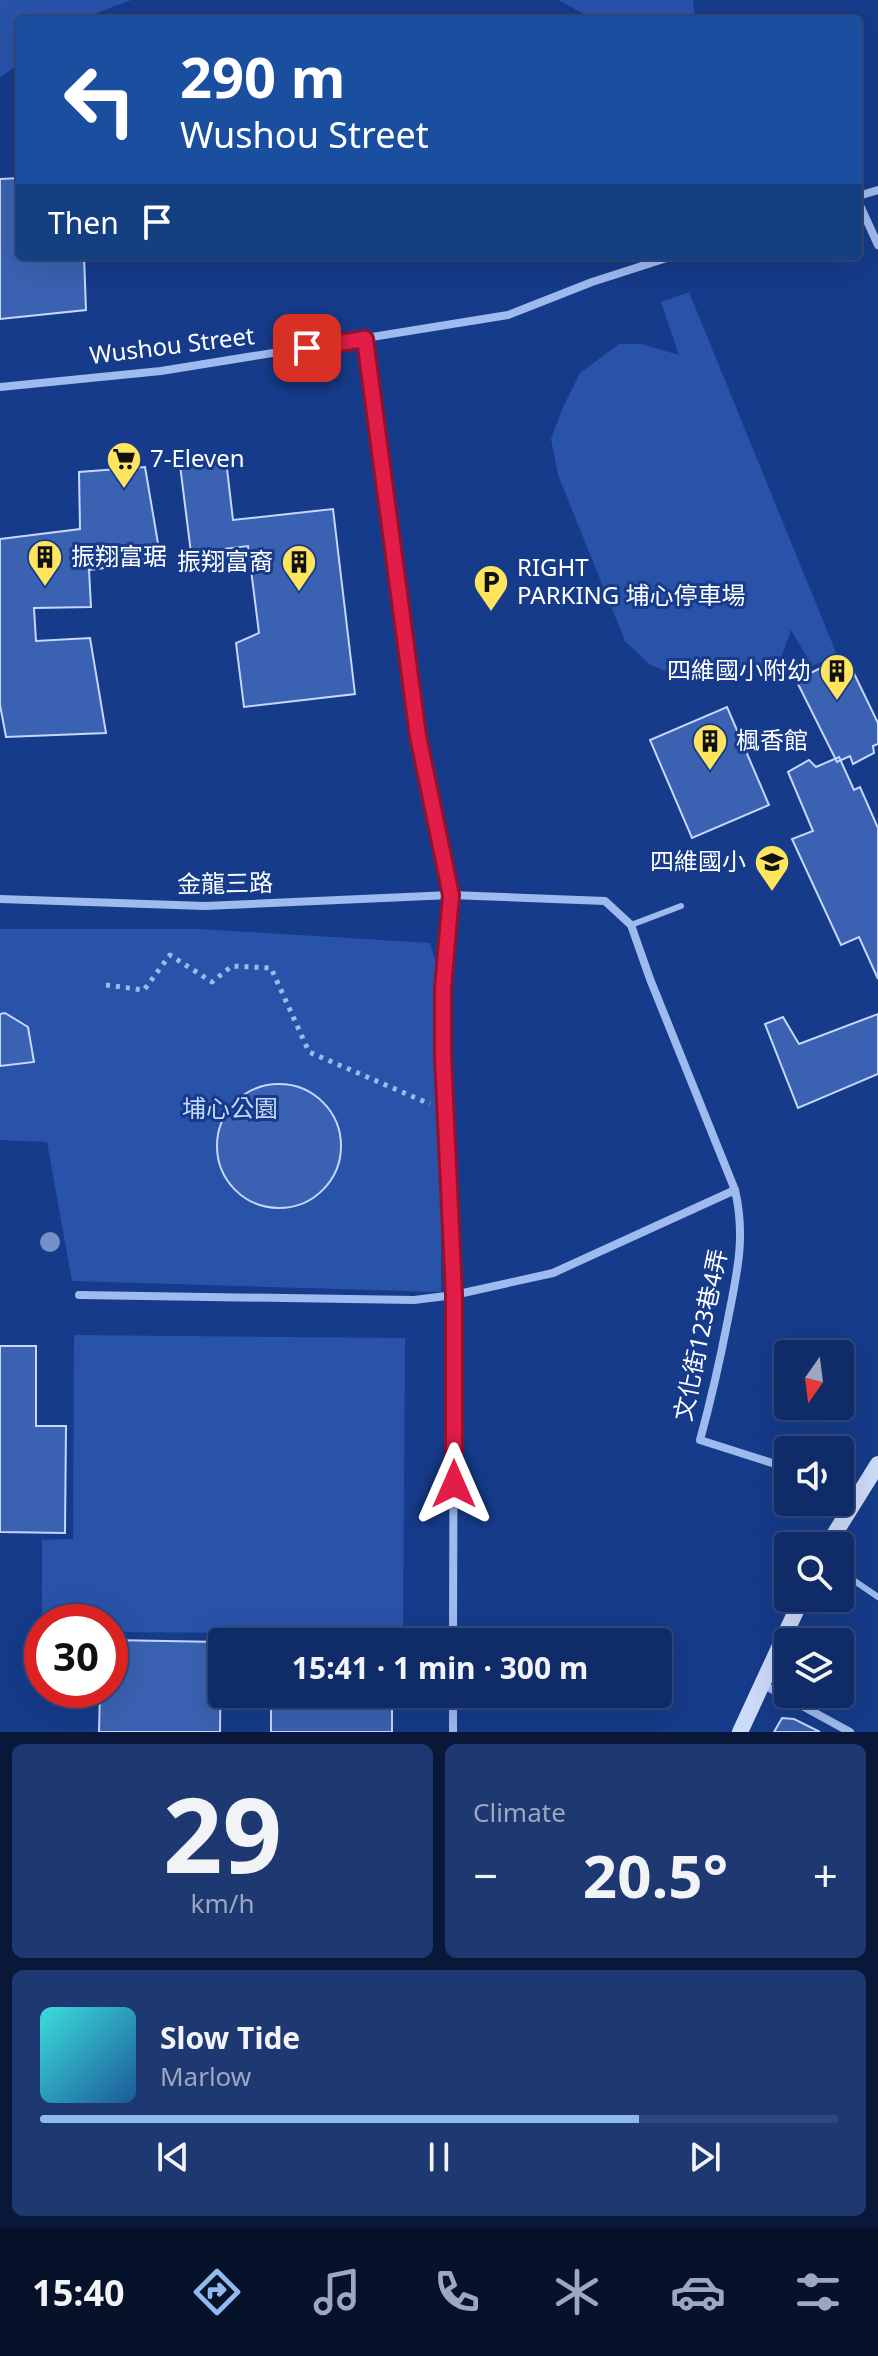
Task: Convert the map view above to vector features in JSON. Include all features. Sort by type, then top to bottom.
[{"type":"street","points":[[862,207],[878,245]]},
{"type":"street","name":"Wushou Street","points":[[0,387],[161,371],[508,315],[592,282],[661,260]]},
{"type":"street","points":[[365,339],[418,736],[451,895],[443,988],[445,1111],[454,1295],[453,1628]]},
{"type":"street","name":"金龍三路","points":[[0,899],[205,906],[451,895],[605,901],[631,925]]},
{"type":"street","name":"文化街123巷4弄","points":[[631,925],[735,1190],[741,1216],[741,1255],[715,1384],[700,1440],[774,1464]]},
{"type":"street","points":[[79,1295],[414,1300],[454,1295],[553,1273],[735,1190]]},
{"type":"street","points":[[836,1532],[878,1464]]},
{"type":"street","points":[[854,1490],[860,1492]]},
{"type":"street","points":[[740,1732],[795,1612]]},
{"type":"street","points":[[762,1684],[850,1732]]},
{"type":"street","points":[[453,1708],[453,1732]]},
{"type":"lane","points":[[631,925],[681,906]]},
{"type":"lane","points":[[854,1581],[878,1597]]},
{"type":"path","points":[[106,985],[144,990],[170,955],[212,982],[232,966],[271,968],[309,1052],[445,1111]]},
{"type":"green space","points":[[0,0],[131,0],[92,16],[16,16],[16,67],[0,77]]},
{"type":"green space","points":[[558,0],[693,0],[695,16],[588,16]]},
{"type":"green space","points":[[689,292],[837,655],[812,666],[791,630],[782,655],[760,668],[726,678],[697,679],[649,664],[625,641],[558,475],[551,439],[580,373],[619,344],[641,344],[679,355],[661,302]]},
{"type":"green space","name":"埔心公園","points":[[0,929],[199,929],[430,943],[443,988],[441,1292],[72,1281],[47,1142],[0,1140]]},
{"type":"green space","points":[[74,1335],[405,1338],[403,1628],[208,1628],[208,1633],[128,1632],[128,1604],[42,1604],[42,1540],[73,1539]]},
{"type":"building","points":[[16,178],[16,260],[84,260],[86,310],[0,319],[0,179]]},
{"type":"building","name":"振翔富裔","points":[[226,460],[233,520],[333,509],[355,694],[244,707],[236,643],[259,633],[248,546],[191,553],[180,465]]},
{"type":"building","name":"振翔富琚","points":[[145,467],[161,561],[89,570],[91,607],[34,608],[36,641],[90,638],[106,733],[6,737],[0,705],[0,539],[80,529],[79,472]]},
{"type":"building","name":"四維國小附幼","points":[[848,661],[878,723],[878,744],[873,746],[874,753],[853,764],[850,756],[837,762],[796,680],[827,665],[828,670]]},
{"type":"building","name":"楓香館","points":[[727,707],[769,805],[692,838],[650,740]]},
{"type":"building","points":[[839,757],[854,790],[860,787],[878,828],[878,979],[859,937],[841,945],[792,839],[813,831],[788,772],[809,760],[816,767]]},
{"type":"building","points":[[5,1013],[28,1027],[34,1062],[0,1066],[0,1014]]},
{"type":"building","points":[[878,1014],[878,1074],[798,1108],[765,1024],[783,1017],[799,1044]]},
{"type":"building","points":[[279,1084],[303,1089],[323,1102],[336,1122],[341,1146],[336,1170],[323,1190],[303,1203],[279,1208],[255,1203],[235,1190],[222,1170],[217,1146],[222,1122],[235,1102],[255,1089]]},
{"type":"building","points":[[0,1346],[36,1346],[36,1426],[66,1426],[65,1533],[0,1532]]},
{"type":"building","points":[[128,1640],[208,1642],[208,1708],[220,1708],[220,1732],[99,1732],[100,1708],[128,1708]]},
{"type":"building","points":[[271,1708],[392,1708],[392,1732],[271,1732]]},
{"type":"building","points":[[782,1718],[794,1719],[820,1732],[774,1732]]},
{"type":"place","name":"7-Eleven","points":[[124,490]]},
{"type":"place","name":"振翔富琚","points":[[45,588]]},
{"type":"place","name":"振翔富裔","points":[[299,593]]},
{"type":"place","name":"RIGHT PARKING 埔心停車場","points":[[491,613]]},
{"type":"place","name":"四維國小附幼","points":[[837,702]]},
{"type":"place","name":"楓香館","points":[[710,772]]},
{"type":"place","name":"四維國小","points":[[772,893]]},
{"type":"route","points":[[307,348],[365,339],[418,736],[451,895],[443,988],[443,1057],[454,1295],[454,1484]]}]
